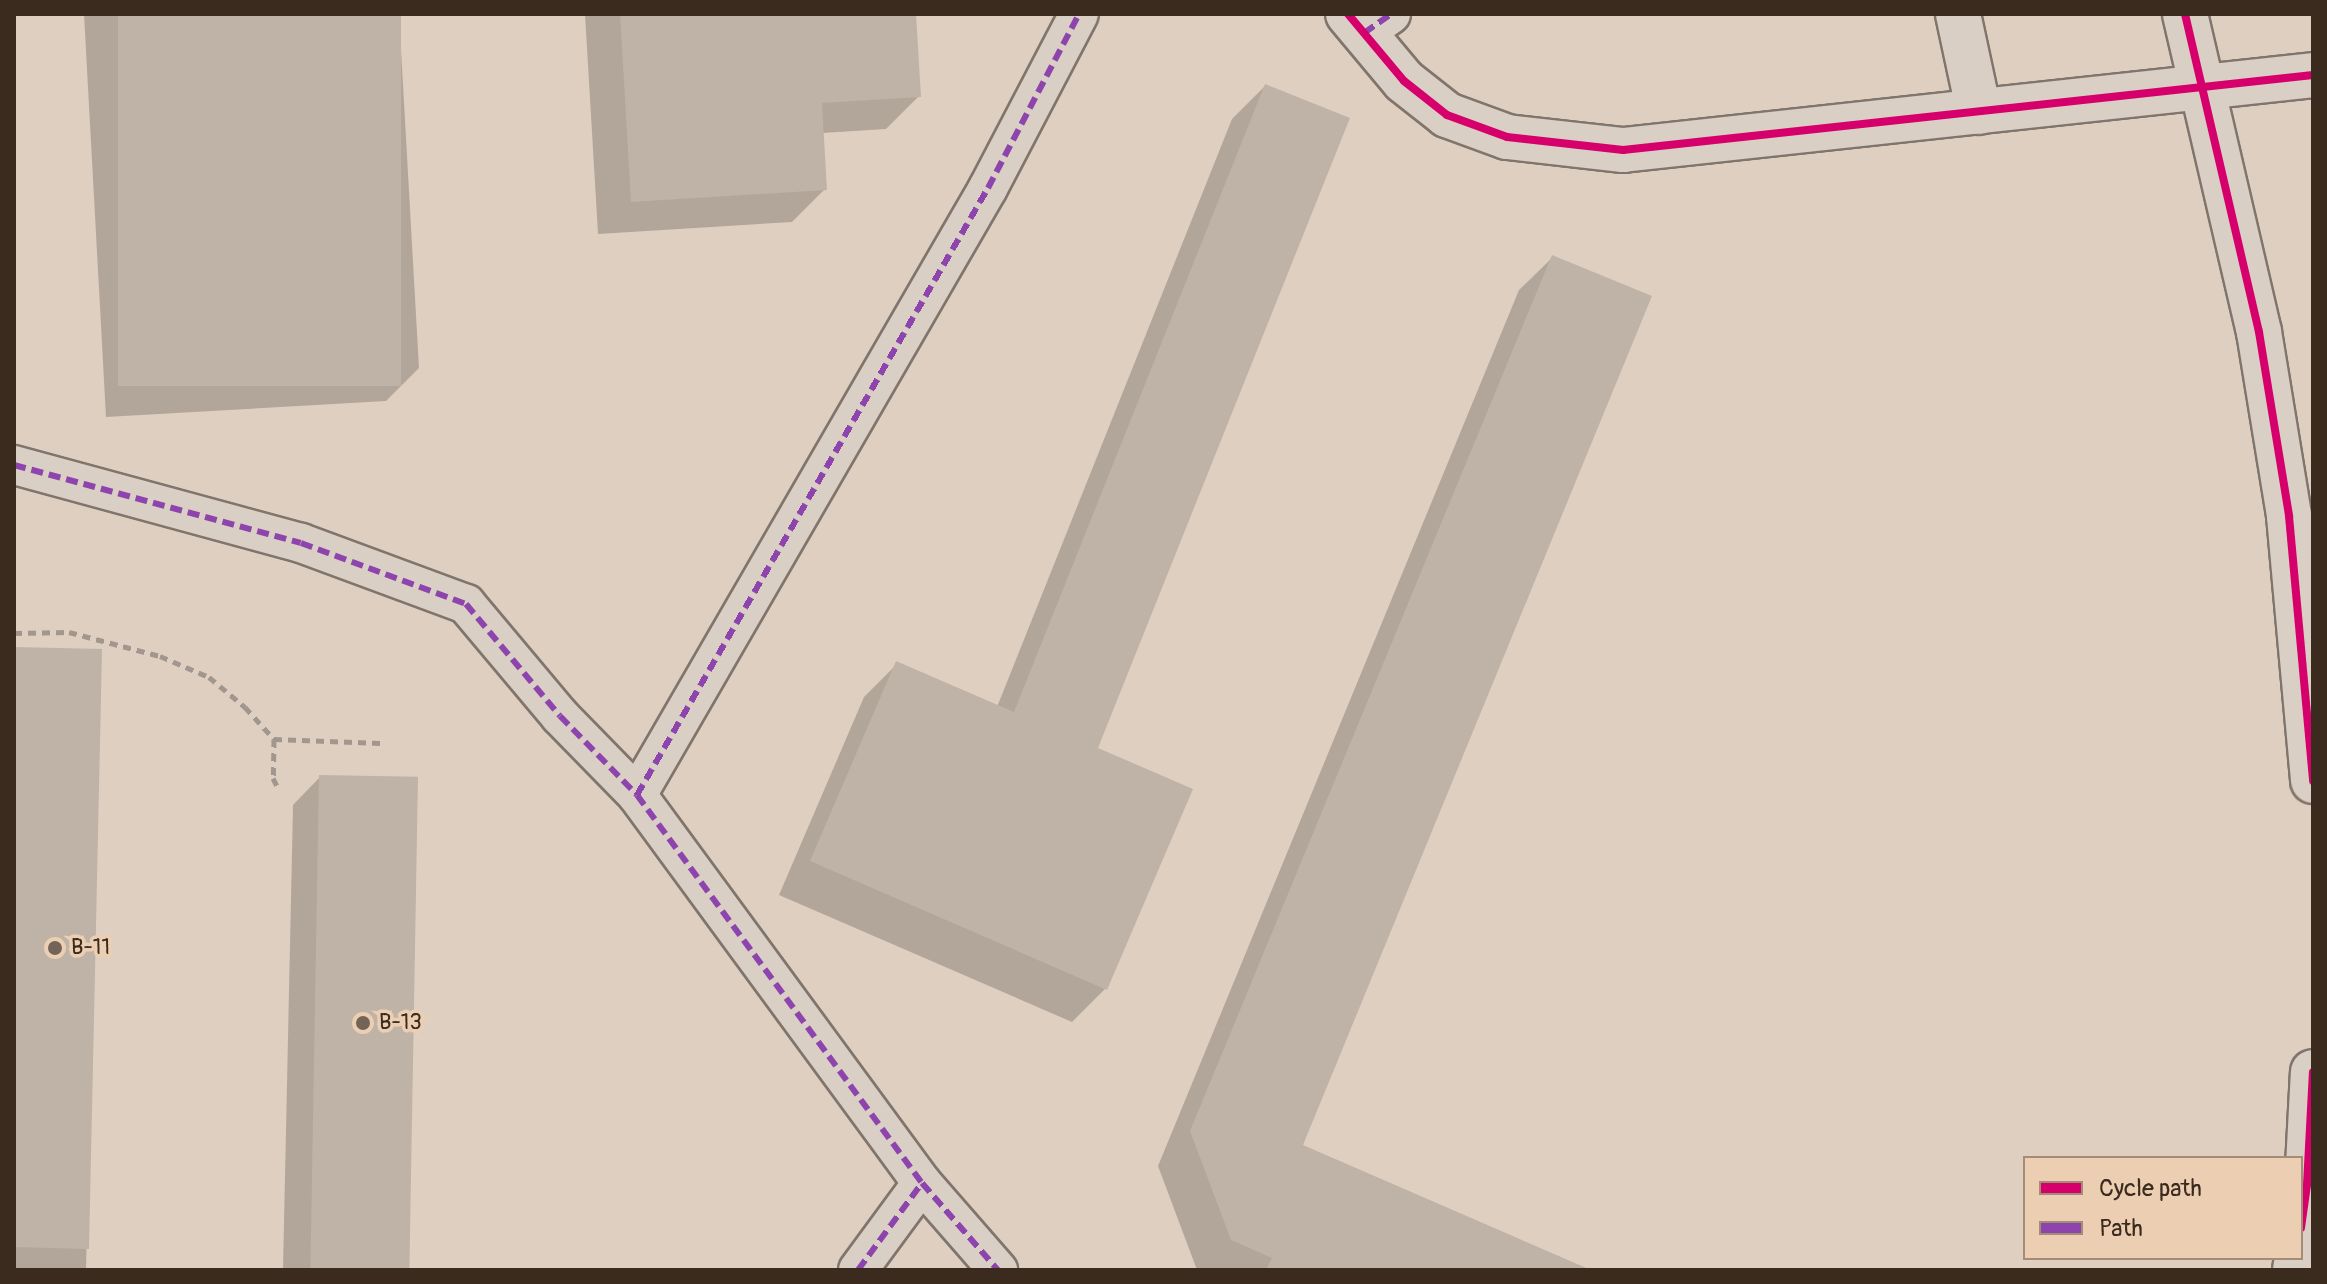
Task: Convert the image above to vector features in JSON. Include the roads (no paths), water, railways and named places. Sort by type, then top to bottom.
[{"type":"street","points":[[637,795],[988,188],[1079,14]]},
{"type":"street","points":[[1958,14],[1979,112]]},
{"type":"street","points":[[2185,14],[2259,332],[2289,516],[2313,781]]},
{"type":"street","points":[[1368,20],[1404,81],[1447,115],[1507,137],[1623,150],[2313,75]]},
{"type":"street","points":[[14,465],[301,543],[466,604],[560,716],[637,795],[922,1183],[998,1270]]},
{"type":"street","points":[[2303,1214],[2313,1072]]},
{"type":"street","points":[[858,1270],[922,1183]]},
{"type":"place","name":"B-11","points":[[55,948]]},
{"type":"place","name":"B-13","points":[[363,1023]]}]
